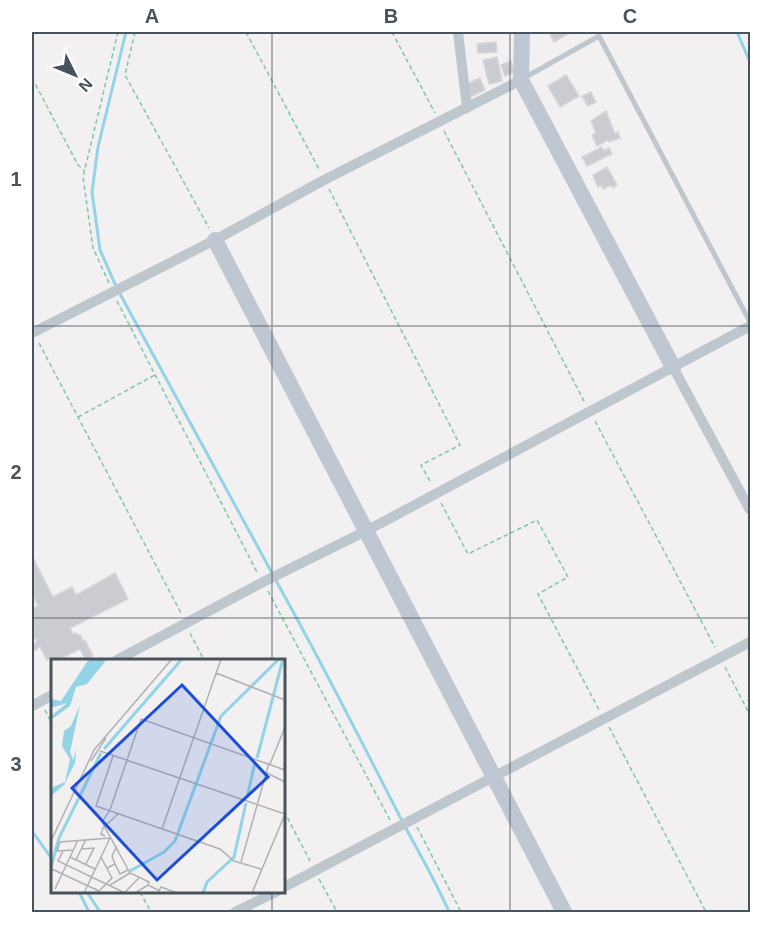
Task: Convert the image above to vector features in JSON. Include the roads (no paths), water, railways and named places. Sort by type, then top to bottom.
[{"type":"street","points":[[459,32],[467,108]]},
{"type":"street","points":[[522,32],[521,80],[750,510]]},
{"type":"street","points":[[32,333],[521,80]]},
{"type":"street","points":[[215,240],[564,912]]},
{"type":"street","points":[[119,659],[263,582],[366,531],[750,324]]},
{"type":"street","points":[[285,887],[750,642]]},
{"type":"street","points":[[36,704],[51,696]]},
{"type":"street","points":[[235,912],[272,893]]},
{"type":"lane","points":[[521,80],[599,36],[750,324]]},
{"type":"waterway","points":[[116,286],[100,250],[92,192],[98,147],[126,32]]},
{"type":"waterway","points":[[737,32],[750,62]]},
{"type":"waterway","points":[[119,292],[272,573]]},
{"type":"waterway","points":[[275,579],[307,636],[449,912]]},
{"type":"waterway","points":[[32,831],[51,858]]},
{"type":"waterway","points":[[80,893],[89,912]]},
{"type":"waterway","points":[[88,893],[100,912]]}]
